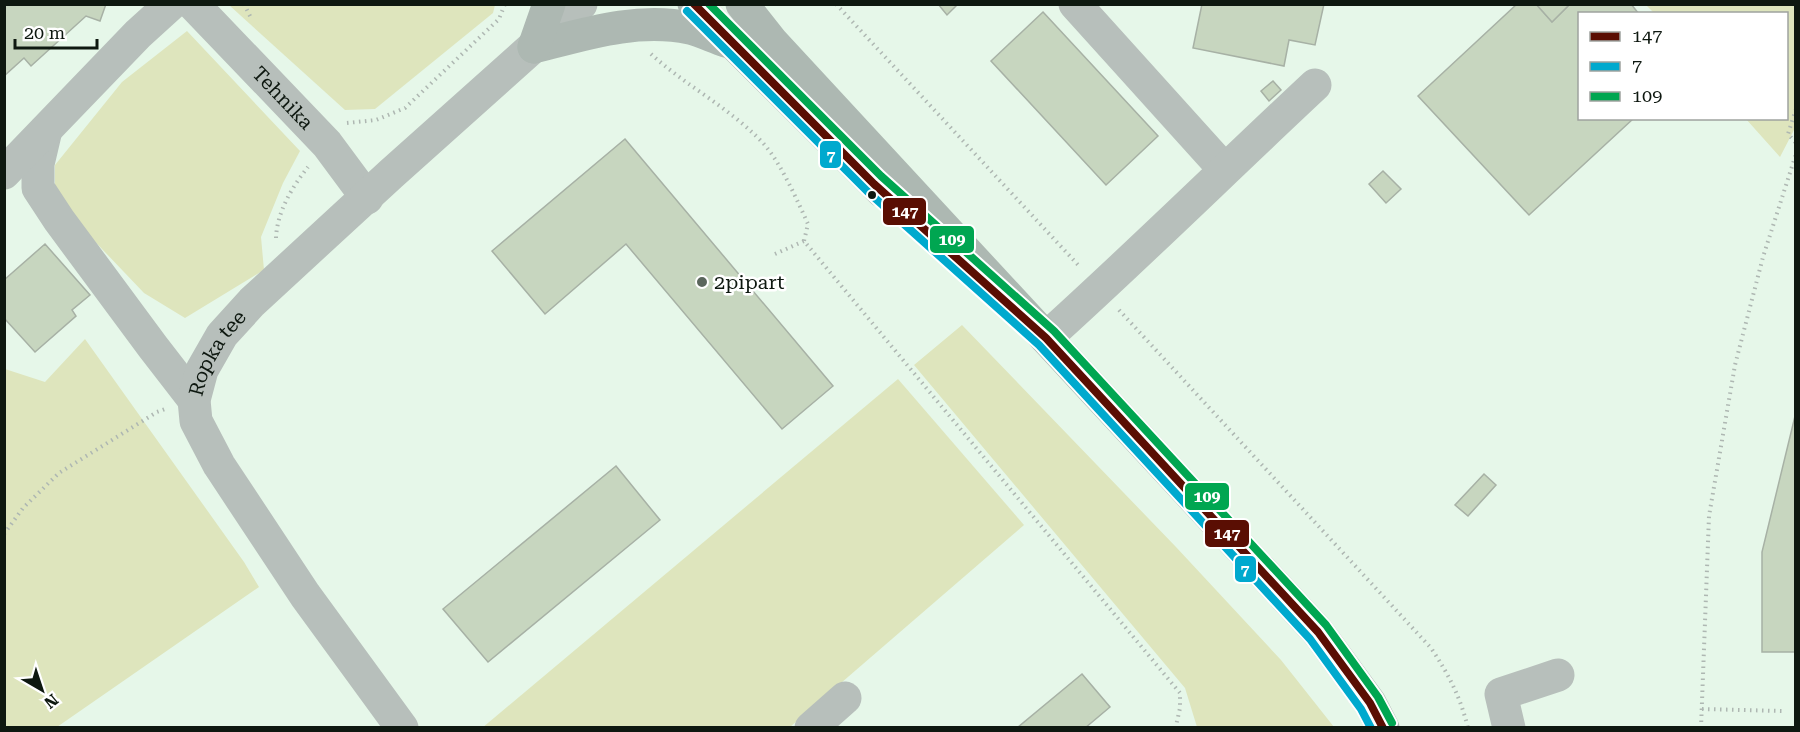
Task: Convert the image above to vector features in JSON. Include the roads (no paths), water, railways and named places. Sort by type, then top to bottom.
[{"type":"main road","points":[[534,47],[549,4]]},
{"type":"main road","points":[[694,4],[874,184],[1046,338]]},
{"type":"main road","points":[[742,4],[772,42],[1318,632],[1370,703],[1383,728]]},
{"type":"main road","points":[[764,4],[772,42]]},
{"type":"main road","points":[[534,47],[614,27],[642,25],[690,28],[731,42]]},
{"type":"street","points":[[4,173],[138,34],[171,4]]},
{"type":"street","name":"Tehnika","points":[[193,4],[327,144],[367,198]]},
{"type":"street","name":"Ropka tee","points":[[534,47],[570,4]]},
{"type":"street","name":"Ropka tee","points":[[402,728],[305,595],[219,465],[196,421],[194,400],[202,370],[222,336],[252,302],[581,4]]},
{"type":"street","points":[[1075,4],[1224,169]]},
{"type":"street","points":[[1046,338],[1315,85]]},
{"type":"street","points":[[46,130],[38,164],[38,188],[59,220],[194,400]]},
{"type":"street","points":[[1509,728],[1501,694],[1558,675]]},
{"type":"street","points":[[811,728],[845,698]]},
{"type":"place","name":"2pipart","points":[[702,282]]}]
